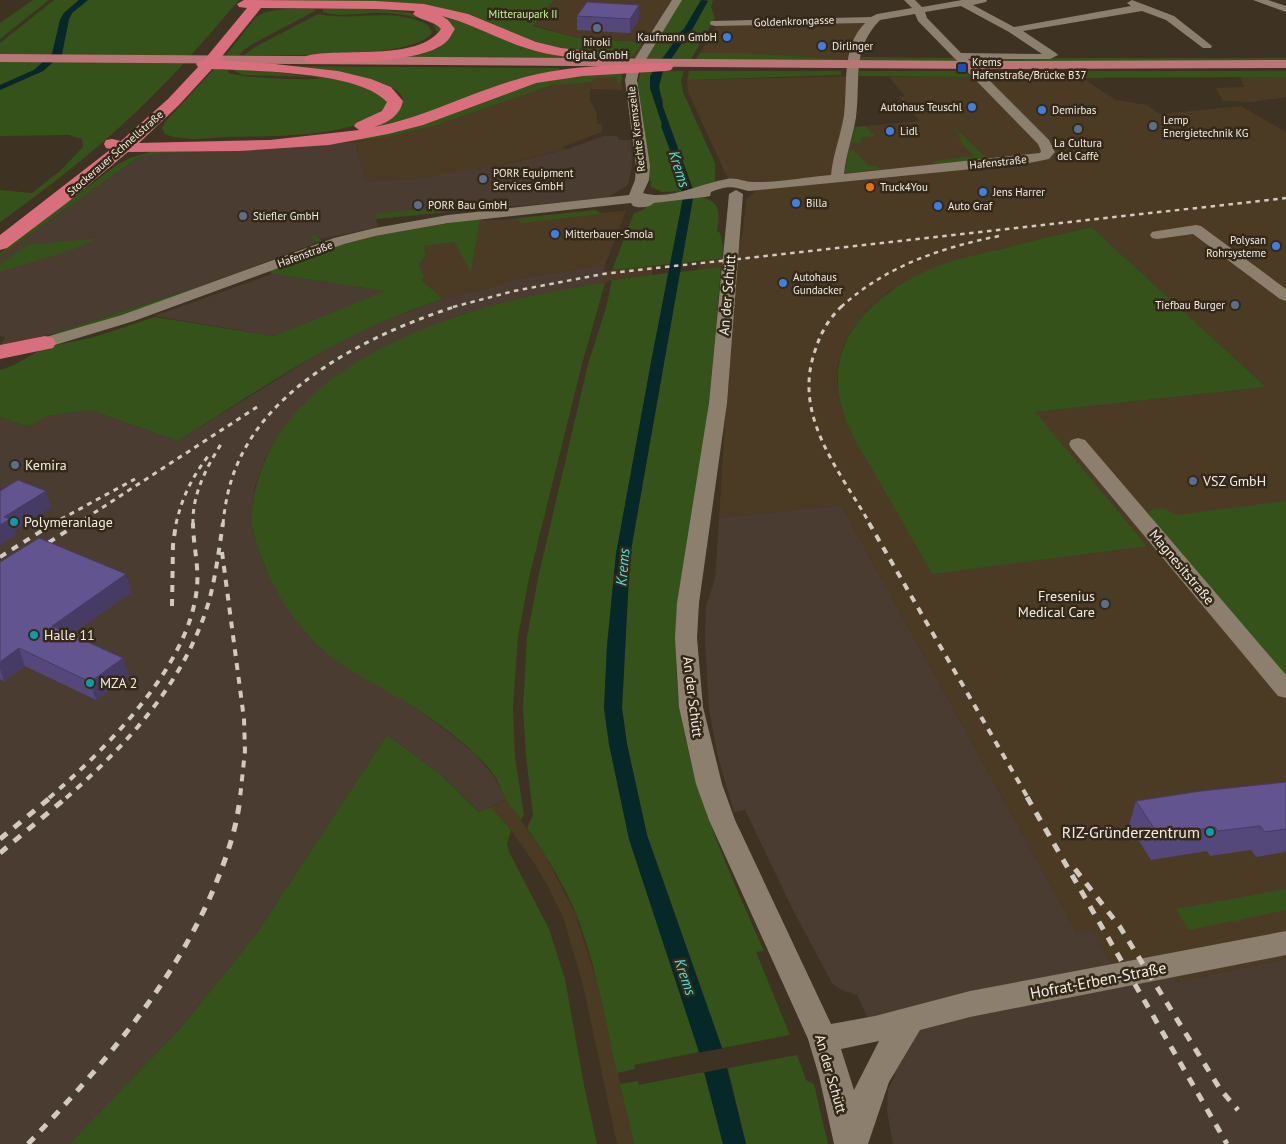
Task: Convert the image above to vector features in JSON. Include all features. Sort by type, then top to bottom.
[{"type":"highway","points":[[250,6],[262,12],[288,4],[398,10],[442,21],[448,29],[445,37],[439,41],[406,52],[369,57],[284,60]]},
{"type":"highway","points":[[123,144],[265,140],[335,132],[375,121],[392,110],[395,105],[391,92],[368,82],[316,72],[241,63],[209,55],[250,6],[288,4],[390,5],[437,10],[463,17],[517,40],[546,49],[626,64],[668,65]]},
{"type":"highway","name":"Stockerauer Schnellstraße","points":[[0,230],[60,186],[123,144],[161,114],[209,55]]},
{"type":"highway","name":"Stockerauer Schnellstraße","points":[[0,244],[96,172],[123,144],[166,93],[209,55]]},
{"type":"highway","points":[[123,144],[167,147],[274,144],[366,134],[420,121],[535,79],[626,64]]},
{"type":"highway","points":[[161,114],[154,129],[155,133],[162,138],[184,142]]},
{"type":"highway","points":[[96,172],[132,154],[167,147]]},
{"type":"highway","points":[[0,352],[45,343]]},
{"type":"main road","points":[[0,58],[79,61],[209,55]]},
{"type":"main road","points":[[241,63],[284,60],[626,64]]},
{"type":"main road","points":[[0,62],[626,64]]},
{"type":"main road","points":[[668,65],[869,66],[953,63],[990,67],[1286,68]]},
{"type":"main road","points":[[990,67],[1286,64]]},
{"type":"street","name":"Rechte Kremszeile","points":[[641,198],[643,166],[639,133],[631,95],[631,80],[633,71],[677,0]]},
{"type":"street","name":"Hafenstraße","points":[[45,343],[128,318],[340,241],[365,234],[448,218],[574,206],[587,207],[641,198],[747,192],[749,187],[1024,160],[1044,156],[1048,152],[1044,143],[953,63],[920,16],[919,10],[909,0]]},
{"type":"street","points":[[919,10],[982,0]]},
{"type":"street","points":[[1122,0],[1144,6],[1170,18],[1207,46]]},
{"type":"street","points":[[1262,1],[1286,4]]},
{"type":"street","points":[[1262,1],[1286,8]]},
{"type":"street","points":[[953,63],[1046,57],[1052,55],[1014,30],[962,3]]},
{"type":"street","points":[[1014,30],[1144,6]]},
{"type":"street","name":"Goldenkrongasse","points":[[715,24],[875,16],[919,10]]},
{"type":"street","points":[[837,179],[850,115],[853,56],[858,42],[875,16]]},
{"type":"street","name":"An der Schütt","points":[[721,194],[735,223],[729,260],[718,403],[712,452],[688,603],[687,658],[691,707],[709,784],[722,820],[823,1039],[835,1076],[851,1144]]},
{"type":"street","points":[[1157,235],[1196,229],[1286,296]]},
{"type":"street","name":"Magnesitstraße","points":[[1078,444],[1286,690]]},
{"type":"street","name":"Hofrat-Erben-Straße","points":[[823,1039],[910,1020],[970,1004],[1286,943]]},
{"type":"street","points":[[851,1144],[860,1111],[873,1078],[890,1047],[910,1020]]},
{"type":"shaded area","points":[[554,0],[681,0],[647,58],[632,57],[643,42],[578,38],[533,25]]},
{"type":"shaded area","points":[[866,23],[854,41],[847,59],[745,53],[700,53],[716,26]]},
{"type":"shaded area","points":[[964,71],[986,71],[991,75],[1082,78],[1116,100],[1147,105],[1159,114],[1241,106],[1286,132],[1286,959],[1177,982],[1113,967],[1092,932],[1077,933],[841,505],[719,518],[735,265],[698,270],[699,261],[737,254],[743,231],[746,199],[757,190],[752,182],[728,179],[688,92],[687,80],[859,76],[855,127],[920,121],[898,97],[905,96],[889,77],[970,77]],"holes":[[[1090,227],[1266,387],[1034,412],[1147,546],[851,433],[841,406],[837,383],[838,364],[844,345],[853,329],[869,309],[890,291],[934,268],[957,260]]]},
{"type":"shaded area","points":[[622,76],[622,90],[590,89],[590,100],[597,114],[597,124],[602,124],[602,132],[562,147],[567,149],[480,170],[366,182],[355,142],[381,138],[522,91],[577,78]]},
{"type":"shaded area","points":[[1240,77],[1286,77],[1286,97],[1253,102],[1223,101],[1216,88],[1244,87]]},
{"type":"shaded area","points":[[603,136],[617,136],[619,140],[631,140],[632,166],[628,185],[607,198],[376,219],[378,227],[321,239],[317,236],[314,244],[198,287],[53,334],[1,346],[5,337],[0,336],[0,256],[139,157],[158,154],[355,142],[366,182],[418,178],[499,166],[568,149]]},
{"type":"shaded area","points":[[596,210],[601,213],[626,211],[605,265],[517,279],[443,299],[422,281],[419,265],[426,255],[424,246],[454,242],[471,271],[480,220],[501,220]]},
{"type":"shaded area","points":[[605,265],[602,284],[514,301],[461,315],[394,342],[365,357],[340,374],[303,404],[276,439],[265,459],[255,486],[252,530],[265,568],[341,662],[417,709],[475,754],[493,775],[506,799],[480,812],[440,774],[387,735],[255,936],[178,1031],[69,1144],[0,1144],[0,417],[28,427],[46,416],[90,410],[178,441],[313,357],[348,337],[386,320],[443,299],[517,279]]},
{"type":"shaded area","points":[[653,266],[652,275],[612,280],[602,284],[603,271]]},
{"type":"shaded area","points":[[272,274],[386,291],[274,336],[154,316]]},
{"type":"shaded area","points":[[841,505],[1077,933],[1092,931],[1113,967],[1162,958],[1177,982],[1286,959],[1286,1144],[893,1144],[887,1111],[888,1090],[895,1075],[857,995],[841,990],[832,983],[792,908],[745,810],[734,812],[718,757],[709,710],[705,638],[706,606],[715,579],[719,518]]},
{"type":"shaded area","points":[[506,799],[545,855],[575,913],[597,982],[634,1144],[617,1144],[583,985],[563,917],[547,884],[532,860],[511,830],[491,807]]},
{"type":"green space","points":[[33,0],[49,0],[0,39],[0,23]]},
{"type":"green space","points":[[54,0],[79,0],[64,13],[60,20],[52,54],[34,70],[0,85],[0,43]]},
{"type":"green space","points":[[88,0],[239,0],[150,99],[120,127],[36,196],[0,222],[0,190],[32,193],[61,170],[83,147],[82,139],[69,135],[0,136],[0,90],[43,71],[62,54],[69,19],[72,13]]},
{"type":"green space","name":"Mitteraupark II","points":[[287,0],[554,0],[533,26],[578,38],[643,42],[632,57],[601,55],[549,48],[454,12]]},
{"type":"green space","points":[[681,0],[701,0],[684,29],[662,58],[647,58]]},
{"type":"green space","points":[[708,0],[713,0],[711,7],[715,18],[691,59],[671,58],[686,37]]},
{"type":"green space","points":[[359,6],[435,11],[503,36],[611,59],[410,59],[396,56],[449,37],[430,14]]},
{"type":"green space","points":[[284,9],[316,9],[249,46],[239,55],[226,55],[256,17],[266,12]]},
{"type":"green space","points":[[323,9],[369,9],[407,13],[424,16],[436,22],[444,29],[436,40],[419,47],[397,52],[345,57],[283,56],[341,56],[390,51],[411,47],[427,41],[437,32],[433,24],[411,16],[379,13],[347,15],[323,12]]},
{"type":"green space","points":[[318,14],[332,16],[401,16],[415,19],[428,25],[432,32],[421,41],[375,52],[314,55],[244,55],[255,47]]},
{"type":"green space","points":[[700,53],[745,53],[847,59],[846,61],[696,59]]},
{"type":"green space","points":[[857,57],[954,58],[956,62],[857,61]]},
{"type":"green space","points":[[1286,58],[1286,62],[971,61],[970,59]]},
{"type":"green space","points":[[271,66],[560,69],[550,74],[495,90],[416,120],[365,132],[329,136],[362,129],[384,121],[399,110],[403,98],[393,88],[351,75]]},
{"type":"green space","points":[[214,69],[227,69],[231,74],[263,78],[321,78],[271,70],[318,74],[374,87],[385,94],[388,103],[383,111],[369,120],[353,126],[317,133],[195,139],[179,138],[165,134],[162,128],[165,122]]},
{"type":"green space","points":[[233,70],[259,70],[311,77],[243,75]]},
{"type":"green space","points":[[623,71],[620,83],[617,83],[617,77],[593,78],[593,82],[552,85],[433,126],[381,138],[306,147],[158,154],[139,157],[0,256],[0,253],[118,164],[132,157],[157,150],[344,139],[532,82]]},
{"type":"green space","points":[[641,71],[652,71],[650,88],[683,191],[662,192],[651,187],[644,124],[637,86]]},
{"type":"green space","points":[[663,71],[684,71],[681,80],[683,92],[715,163],[715,181],[693,189],[663,107],[663,99],[658,91]]},
{"type":"green space","points":[[689,71],[841,71],[841,75],[687,80]]},
{"type":"green space","points":[[858,71],[964,71],[970,77],[859,76]]},
{"type":"green space","points":[[986,71],[1286,71],[1286,77],[1066,78],[1061,76],[991,75]]},
{"type":"green space","points":[[865,126],[875,136],[862,137],[860,143],[851,142],[855,127]]},
{"type":"green space","points":[[954,127],[988,159],[933,163],[934,161],[974,156],[959,140],[961,138]]},
{"type":"green space","points":[[152,143],[233,144],[194,145],[138,144]]},
{"type":"green space","points":[[853,150],[869,166],[877,166],[881,169],[845,173],[849,151]]},
{"type":"green space","points":[[693,197],[713,202],[718,210],[717,231],[720,233],[723,245],[722,258],[681,263]]},
{"type":"green space","points":[[683,198],[670,264],[612,270],[634,213],[643,210],[648,204]]},
{"type":"green space","points":[[446,201],[451,203],[444,212],[376,219],[375,214],[432,208],[432,206]]},
{"type":"green space","points":[[596,210],[601,214],[521,223],[518,218]]},
{"type":"green space","points":[[478,218],[480,220],[471,272],[454,242],[424,246],[426,255],[419,265],[424,276],[422,281],[443,299],[359,332],[283,375],[178,441],[90,410],[47,416],[28,427],[0,417],[0,370],[14,365],[46,347],[91,338],[155,317],[274,336],[385,291],[272,274],[270,271],[344,243]]},
{"type":"green space","points":[[1091,227],[1266,387],[1035,412],[1147,546],[932,574],[847,423],[841,405],[838,381],[840,359],[848,339],[860,320],[875,304],[912,278],[933,268],[967,257]]},
{"type":"green space","points":[[317,236],[322,241],[125,315],[61,334],[53,334],[198,287],[314,244],[316,242],[311,237]]},
{"type":"green space","points":[[99,238],[72,250],[0,272],[0,264],[28,245]]},
{"type":"green space","points":[[721,267],[707,422],[681,591],[678,621],[677,680],[686,741],[703,802],[725,862],[764,951],[756,952],[790,1035],[722,1048],[647,835],[627,744],[622,708],[630,556],[680,272]]},
{"type":"green space","points":[[668,273],[616,554],[607,646],[604,708],[609,744],[629,839],[699,1052],[634,1065],[635,1069],[617,1073],[595,972],[583,933],[566,892],[527,828],[533,815],[523,708],[527,637],[538,578],[588,364],[606,308],[612,280]]},
{"type":"green space","points":[[605,283],[582,364],[529,578],[518,637],[513,708],[515,757],[524,815],[521,820],[506,799],[494,775],[469,748],[417,709],[334,659],[302,628],[280,596],[262,561],[252,527],[253,498],[261,471],[284,428],[317,391],[359,361],[406,336],[457,317],[508,302]]},
{"type":"green space","points":[[1286,501],[1286,680],[1147,519],[1151,516],[1149,511],[1160,508],[1176,515]]},
{"type":"green space","points":[[387,735],[440,774],[479,812],[491,807],[511,830],[507,844],[509,852],[549,929],[565,979],[584,1085],[597,1144],[69,1144],[178,1031],[255,936]]},
{"type":"green space","points":[[1286,889],[1286,910],[1189,930],[1176,909]]},
{"type":"green space","points":[[797,1055],[806,1080],[814,1084],[828,1144],[746,1144],[728,1068]]},
{"type":"green space","points":[[704,1072],[723,1144],[634,1144],[620,1084],[638,1081],[639,1085]]},
{"type":"water","points":[[79,0],[88,0],[72,13],[69,19],[62,54],[43,71],[0,90],[0,85],[34,70],[52,54],[60,20],[64,13]]},
{"type":"water","name":"Krems","points":[[701,0],[708,1],[692,30],[687,33],[663,71],[659,86],[663,107],[694,193],[630,556],[622,708],[627,744],[647,835],[722,1048],[746,1144],[723,1144],[699,1052],[629,839],[609,744],[604,708],[607,646],[616,554],[683,198],[674,161],[650,88],[650,76],[684,29]]},
{"type":"pier","points":[[725,1048],[731,1067],[702,1073],[696,1053]]},
{"type":"building","points":[[587,2],[639,5],[630,19],[577,16]]},
{"type":"building","points":[[18,480],[46,491],[4,517],[10,519],[0,525],[0,491]]},
{"type":"building","name":"Halle 11","points":[[39,538],[126,574],[52,626],[123,658],[90,682],[19,648],[0,662],[0,562]]},
{"type":"building","points":[[1286,782],[1286,829],[1265,832],[1260,826],[1218,831],[1215,827],[1159,836],[1136,801],[1201,791]]},
{"type":"railway","points":[[453,307],[514,291],[603,274],[1286,198]]},
{"type":"railway","points":[[841,307],[876,280],[915,261],[956,246],[999,236]]},
{"type":"railway","points":[[223,524],[228,494],[237,465],[253,435],[275,408],[301,385],[330,364],[361,346],[393,330],[457,306]]},
{"type":"railway","points":[[841,307],[830,320],[818,342],[810,372],[809,395],[814,418],[822,440],[832,461],[870,524]]},
{"type":"railway","points":[[77,524],[257,407]]},
{"type":"railway","points":[[193,523],[193,513],[198,491],[211,460],[223,441]]},
{"type":"railway","points":[[176,524],[188,488],[209,455]]},
{"type":"railway","points":[[52,524],[135,479]]},
{"type":"railway","points":[[0,557],[54,523]]},
{"type":"railway","points":[[37,550],[79,523]]},
{"type":"railway","points":[[172,606],[173,545],[176,523]]},
{"type":"railway","points":[[49,798],[119,731],[162,676],[179,646],[191,617],[197,587],[193,523]]},
{"type":"railway","points":[[66,798],[111,756],[152,710],[170,685],[199,631],[209,601],[223,523]]},
{"type":"railway","points":[[869,523],[1028,798]]},
{"type":"railway","points":[[222,552],[244,719],[245,751],[240,798]]},
{"type":"railway","points":[[0,839],[51,797]]},
{"type":"railway","points":[[0,853],[67,797]]},
{"type":"railway","points":[[28,1144],[82,1085],[133,1024],[177,959],[197,924],[227,855],[234,832],[240,797]]},
{"type":"railway","points":[[1027,797],[1227,1144]]},
{"type":"railway","points":[[1075,869],[1120,927],[1220,1089],[1238,1110]]},
{"type":"place","name":"hiroki digital GmbH","points":[[597,28]]},
{"type":"place","name":"Kaufmann GmbH","points":[[727,37]]},
{"type":"place","name":"Dirlinger","points":[[822,46]]},
{"type":"place","name":"Krems Hafenstraße/Brücke B37","points":[[962,68]]},
{"type":"place","name":"Autohaus Teuschl","points":[[972,107]]},
{"type":"place","name":"Demirbas","points":[[1042,110]]},
{"type":"place","name":"Lemp Energietechnik KG","points":[[1153,126]]},
{"type":"place","name":"La Cultura del Caffè","points":[[1078,129]]},
{"type":"place","name":"Lidl","points":[[890,131]]},
{"type":"place","name":"PORR Equipment Services GmbH","points":[[483,179]]},
{"type":"place","name":"Truck4You","points":[[870,187]]},
{"type":"place","name":"Jens Harrer","points":[[983,192]]},
{"type":"place","name":"Billa","points":[[796,203]]},
{"type":"place","name":"PORR Bau GmbH","points":[[418,205]]},
{"type":"place","name":"Auto Graf","points":[[938,206]]},
{"type":"place","name":"Stiefler GmbH","points":[[243,216]]},
{"type":"place","name":"Mitterbauer-Smola","points":[[555,234]]},
{"type":"place","name":"Polysan Rohrsysteme","points":[[1276,246]]},
{"type":"place","name":"Autohaus Gundacker","points":[[783,283]]},
{"type":"place","name":"Tiefbau Burger","points":[[1235,305]]},
{"type":"place","name":"Kemira","points":[[15,465]]},
{"type":"place","name":"VSZ GmbH","points":[[1193,481]]},
{"type":"place","name":"Polymeranlage","points":[[14,522]]},
{"type":"place","name":"Fresenius Medical Care","points":[[1105,604]]},
{"type":"place","name":"Halle 11","points":[[34,635]]},
{"type":"place","name":"MZA 2","points":[[90,683]]},
{"type":"place","name":"RIZ-Gründerzentrum","points":[[1210,832]]}]
